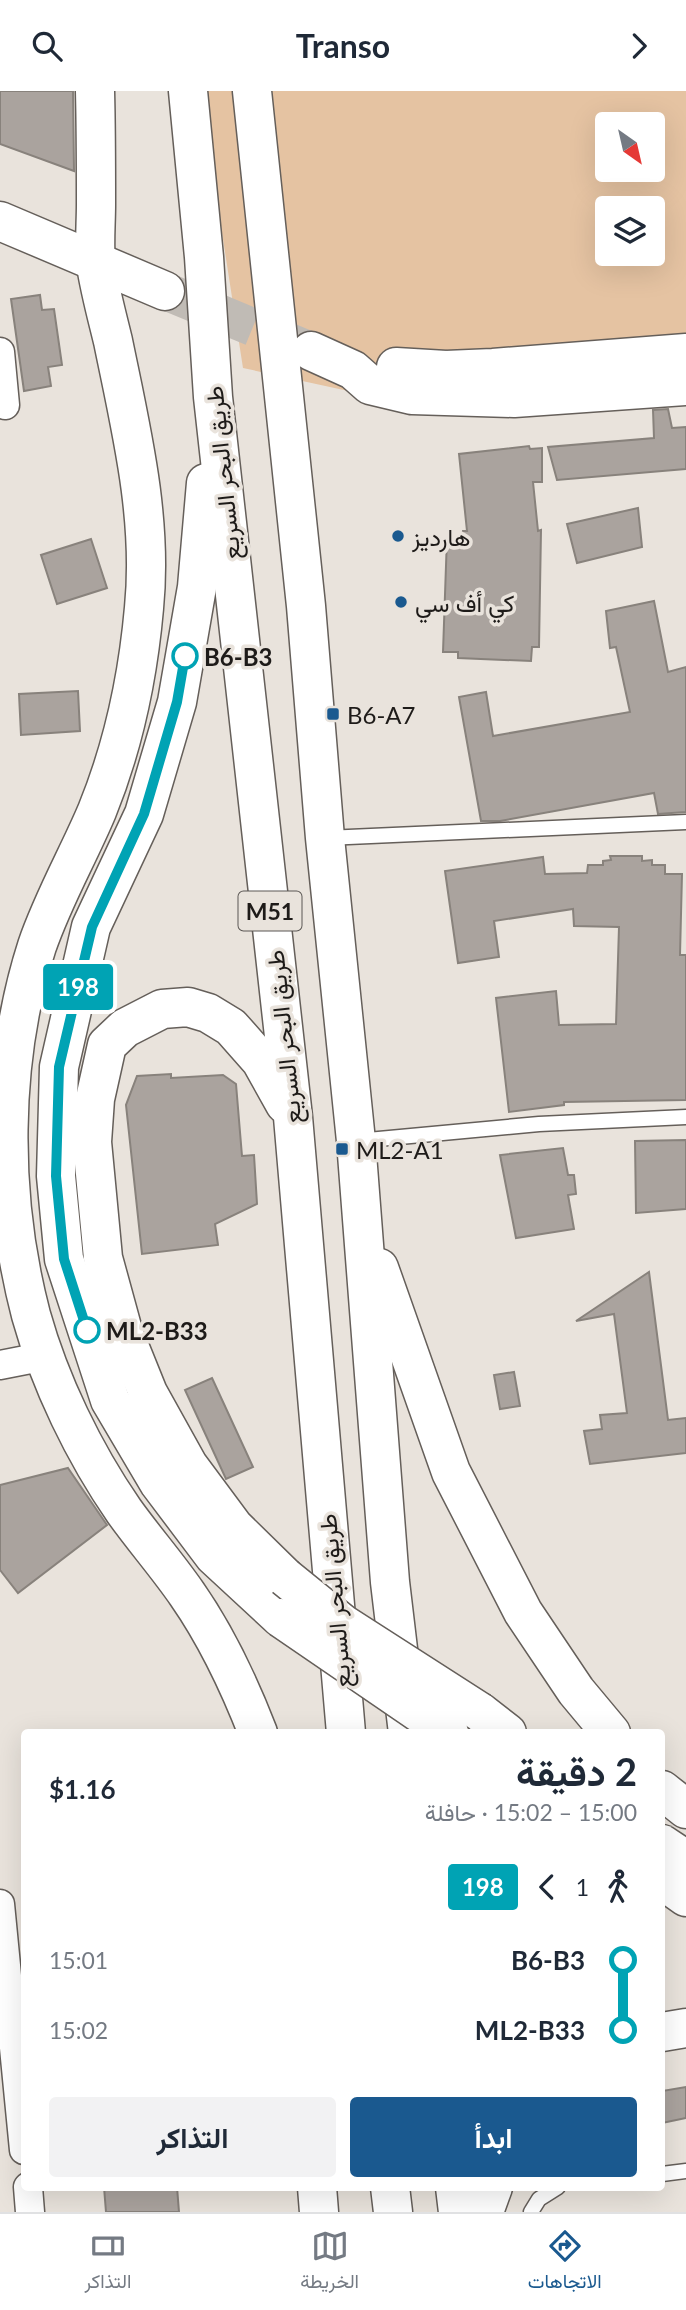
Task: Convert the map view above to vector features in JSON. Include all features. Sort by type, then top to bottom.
[{"type":"main road","points":[[96,91],[96,263],[135,446],[142,502],[145,605],[134,675],[112,768],[94,818],[37,945],[20,1004],[4,1095],[14,1222],[31,1315],[66,1406],[92,1459],[123,1510],[188,1595],[209,1629],[240,1685],[256,1729]]},
{"type":"main road","name":"طريق البحر السريع","points":[[188,91],[204,257],[213,397],[293,1117],[346,1729]]},
{"type":"main road","name":"M51","points":[[251,91],[306,606],[325,838],[356,1141],[390,1582],[408,1729]]},
{"type":"main road","points":[[0,221],[165,291]]},
{"type":"main road","points":[[311,351],[353,370],[370,385],[400,393],[431,396],[514,398],[686,386]]},
{"type":"main road","points":[[353,370],[376,366],[419,369],[493,368],[686,353]]},
{"type":"main road","points":[[213,397],[197,587],[177,702],[144,814],[92,927],[59,1067],[56,1176],[64,1259],[110,1400],[159,1483],[214,1556],[281,1618],[479,1726]]},
{"type":"main road","points":[[293,1117],[261,1061],[231,1027],[208,1013],[188,1007],[163,1009],[125,1028],[107,1045],[95,1099],[92,1142],[103,1258],[123,1331],[148,1393],[188,1465],[234,1527],[285,1577],[479,1726]]},
{"type":"main road","points":[[361,1219],[452,1472],[523,1612],[576,1691],[608,1729]]},
{"type":"main road","points":[[665,1792],[686,1809]]},
{"type":"main road","points":[[665,1846],[686,1860]]},
{"type":"main road","points":[[665,1882],[686,1897]]},
{"type":"main road","points":[[665,2032],[686,2028]]},
{"type":"main road","points":[[317,2191],[319,2212]]},
{"type":"main road","points":[[390,2191],[393,2212]]},
{"type":"main road","points":[[456,2191],[458,2212]]},
{"type":"main road","points":[[484,2212],[492,2191]]},
{"type":"street","points":[[0,352],[5,405]]},
{"type":"street","points":[[0,1365],[46,1356]]},
{"type":"street","points":[[0,1904],[21,2119]]},
{"type":"street","points":[[28,2191],[30,2212]]},
{"type":"lane","points":[[325,838],[686,822]]},
{"type":"lane","points":[[356,1141],[539,1124],[686,1117]]},
{"type":"lane","points":[[665,2174],[686,2172]]},
{"type":"lane","points":[[531,2212],[539,2200],[552,2191]]},
{"type":"shaded area","points":[[200,91],[686,91],[686,394],[445,412],[243,368]]},
{"type":"building","points":[[0,91],[73,91],[74,171],[0,144]]},
{"type":"building","points":[[40,295],[42,310],[54,309],[62,365],[48,367],[51,386],[24,391],[11,299]]},
{"type":"building","points":[[668,409],[672,428],[686,427],[686,469],[557,480],[548,447],[654,438],[653,410]]},
{"type":"building","points":[[529,446],[530,449],[542,448],[542,482],[533,482],[538,531],[541,530],[539,647],[532,647],[531,661],[458,658],[458,652],[443,652],[447,537],[462,540],[463,531],[467,531],[459,454]]},
{"type":"building","points":[[638,508],[642,547],[577,563],[567,524]]},
{"type":"building","points":[[91,539],[107,588],[57,604],[41,555]]},
{"type":"building","points":[[654,601],[668,672],[686,667],[686,812],[658,814],[654,793],[500,821],[481,821],[459,697],[486,692],[493,736],[630,712],[616,647],[610,648],[606,611]]},
{"type":"building","points":[[78,691],[80,731],[21,735],[19,694]]},
{"type":"building","points":[[610,856],[642,856],[642,861],[652,860],[652,865],[665,865],[665,874],[682,874],[680,955],[686,955],[686,1100],[564,1102],[564,1105],[509,1112],[496,998],[556,991],[559,1025],[616,1024],[619,927],[574,926],[573,909],[494,921],[499,957],[458,963],[445,871],[543,857],[545,874],[587,873],[588,865],[603,865],[603,861],[611,860]]},
{"type":"building","points":[[171,1074],[171,1078],[223,1075],[236,1084],[242,1156],[254,1155],[257,1204],[215,1224],[218,1245],[142,1254],[126,1105],[137,1076]]},
{"type":"building","points":[[686,1140],[686,1209],[636,1213],[635,1141]]},
{"type":"building","points":[[563,1148],[568,1175],[574,1175],[576,1194],[568,1195],[574,1229],[516,1238],[500,1155]]},
{"type":"building","points":[[649,1272],[668,1420],[686,1418],[686,1453],[590,1464],[584,1431],[602,1429],[600,1415],[627,1413],[614,1314],[576,1321]]},
{"type":"building","points":[[514,1372],[520,1406],[500,1409],[494,1375]]},
{"type":"building","points":[[212,1378],[253,1467],[226,1479],[185,1390]]},
{"type":"building","points":[[68,1468],[107,1525],[18,1593],[0,1570],[0,1485]]},
{"type":"building","points":[[686,2087],[686,2118],[665,2122],[665,2090]]},
{"type":"building","points":[[104,2191],[177,2191],[179,2212],[106,2212]]},
{"type":"tunnel","points":[[165,291],[306,349]]},
{"type":"bus line","name":"198","points":[[87,1330],[64,1259],[56,1176],[59,1067],[92,927],[144,814],[177,702],[185,656]]},
{"type":"place","name":"هارديز","points":[[398,536]]},
{"type":"place","name":"كي أف سي","points":[[401,602]]},
{"type":"place","name":"B6-B3","points":[[185,656]]},
{"type":"place","name":"B6-A7","points":[[333,714]]},
{"type":"place","name":"ML2-A1","points":[[342,1149]]},
{"type":"place","name":"ML2-B33","points":[[87,1330]]}]
